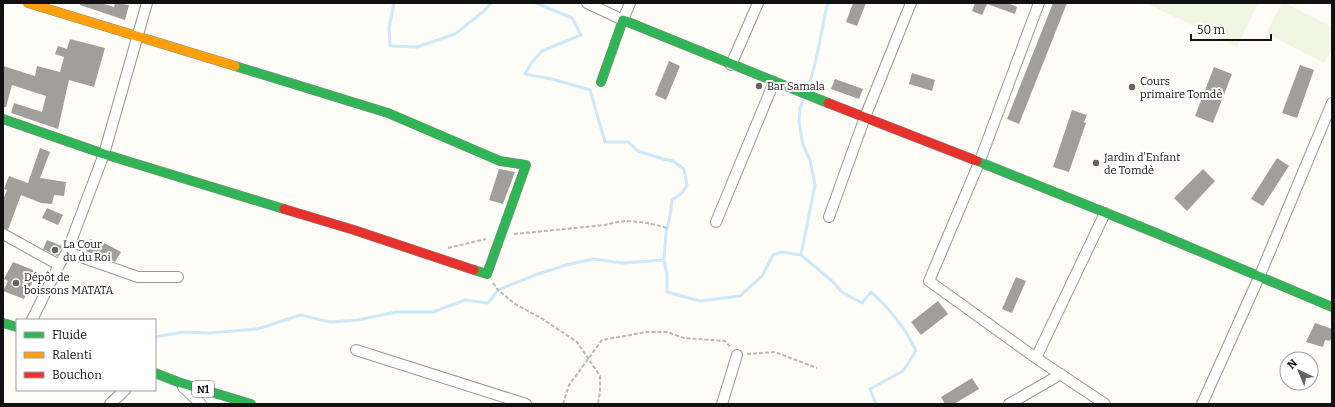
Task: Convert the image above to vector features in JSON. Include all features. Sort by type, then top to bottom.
[{"type":"main road","points":[[3,119],[104,154],[354,230],[487,274],[526,165],[500,161],[388,113],[28,3]]},
{"type":"main road","points":[[601,82],[623,20],[731,65],[1260,275],[1332,307]]},
{"type":"main road","points":[[3,323],[16,327]]},
{"type":"main road","name":"N1","points":[[156,373],[178,382],[252,404]]},
{"type":"street","points":[[32,319],[67,252],[104,154],[147,3]]},
{"type":"street","points":[[587,3],[623,20],[630,3]]},
{"type":"street","points":[[731,65],[758,3]]},
{"type":"street","points":[[829,217],[865,117],[911,3]]},
{"type":"street","points":[[1039,3],[979,163],[929,281],[1036,358],[1105,404]]},
{"type":"street","points":[[716,222],[774,82]]},
{"type":"street","points":[[1202,404],[1260,275],[1332,103]]},
{"type":"street","points":[[1036,358],[1105,213]]},
{"type":"street","points":[[3,234],[59,265]]},
{"type":"street","points":[[67,252],[138,277],[178,277]]},
{"type":"street","points":[[356,350],[526,404]]},
{"type":"street","points":[[722,404],[737,354]]},
{"type":"street","points":[[1009,404],[1061,374]]},
{"type":"street","points":[[178,382],[200,404]]},
{"type":"street","points":[[110,404],[124,391]]},
{"type":"path","points":[[446,248],[501,236],[605,225],[614,222],[648,222],[667,228]]},
{"type":"path","points":[[487,274],[498,290],[515,304],[541,318],[576,342],[600,376],[598,404]]},
{"type":"path","points":[[563,404],[569,385],[602,340],[647,332],[667,332],[684,338],[725,341],[737,354],[775,352],[817,368]]},
{"type":"green space","points":[[1146,3],[1258,3],[1237,47]]},
{"type":"green space","points":[[1282,3],[1285,3],[1332,27],[1332,49],[1324,63],[1266,33]]},
{"type":"building","points":[[80,3],[101,3],[114,7],[115,3],[129,5],[125,20],[80,5]]},
{"type":"building","points":[[853,3],[866,3],[857,26],[846,22]]},
{"type":"building","points":[[975,3],[1008,3],[1017,7],[1015,14],[987,4],[982,15],[972,11]]},
{"type":"building","points":[[1053,3],[1067,3],[1019,124],[1007,119]]},
{"type":"building","points":[[70,39],[105,48],[94,87],[69,80],[58,129],[11,113],[14,103],[42,112],[46,96],[12,85],[6,107],[3,107],[3,66],[35,76],[37,66],[60,72],[64,57],[55,54],[58,46],[67,49]]},
{"type":"building","points":[[669,61],[680,66],[666,100],[655,95]]},
{"type":"building","points":[[1300,65],[1314,70],[1297,118],[1282,113]]},
{"type":"building","points":[[1214,67],[1232,74],[1213,123],[1195,116]]},
{"type":"building","points":[[912,73],[935,80],[932,91],[909,84]]},
{"type":"building","points":[[835,79],[863,89],[859,99],[831,89]]},
{"type":"building","points":[[1072,110],[1087,115],[1084,122],[1086,123],[1069,172],[1053,167]]},
{"type":"building","points":[[40,148],[50,152],[40,178],[66,182],[64,196],[54,195],[52,204],[41,203],[21,195],[8,230],[3,228],[3,200],[7,190],[4,189],[9,176],[28,183]]},
{"type":"building","points":[[1277,158],[1289,166],[1263,206],[1251,199]]},
{"type":"building","points":[[499,169],[515,172],[503,204],[489,200]]},
{"type":"building","points":[[1203,169],[1215,181],[1187,211],[1174,198]]},
{"type":"building","points":[[47,208],[63,215],[58,225],[42,218]]},
{"type":"building","points":[[90,239],[103,244],[104,243],[121,252],[115,262],[97,253],[96,255],[86,251]]},
{"type":"building","points":[[47,240],[62,246],[57,256],[43,249]]},
{"type":"building","points":[[13,262],[33,270],[35,277],[24,299],[3,291],[8,281],[4,279]]},
{"type":"building","points":[[1016,277],[1026,281],[1012,313],[1002,309]]},
{"type":"building","points":[[938,301],[948,314],[921,335],[911,322]]},
{"type":"building","points":[[1315,323],[1332,329],[1332,337],[1330,341],[1325,340],[1323,347],[1306,342]]},
{"type":"building","points":[[972,378],[979,389],[954,404],[945,404],[941,397]]},
{"type":"waterway","points":[[394,3],[389,28],[390,46],[417,47],[455,34],[484,11],[491,3]]},
{"type":"waterway","points":[[536,3],[572,18],[581,35],[542,51],[532,62],[525,74],[552,79],[590,90],[605,142],[628,142],[638,151],[673,161],[684,169],[687,185],[682,193],[672,200],[666,233],[664,260],[667,274],[667,292],[700,301],[740,296],[762,276],[773,255],[782,252],[801,255],[832,281],[842,292],[862,303],[871,292],[896,319],[908,335],[916,351],[903,371],[870,389],[876,404]]},
{"type":"waterway","points":[[807,90],[814,69],[828,3]]},
{"type":"waterway","points":[[801,255],[815,185],[810,160],[803,145],[799,122],[800,108],[804,98]]},
{"type":"waterway","points":[[156,337],[183,332],[210,333],[257,329],[301,315],[330,322],[358,320],[396,312],[433,312],[465,300],[488,303],[498,290],[535,275],[566,265],[593,259],[623,263],[664,260]]},
{"type":"traffic: fast","points":[[601,82],[623,20],[828,103]]},
{"type":"traffic: fast","points":[[235,66],[388,113],[500,161],[526,165],[487,274],[474,270]]},
{"type":"traffic: fast","points":[[3,119],[104,154],[284,209]]},
{"type":"traffic: fast","points":[[977,161],[1156,233],[1332,307]]},
{"type":"traffic: fast","points":[[3,323],[16,327]]},
{"type":"traffic: fast","points":[[156,373],[178,382],[251,404]]},
{"type":"traffic: slow","points":[[28,3],[235,66]]},
{"type":"traffic: jam","points":[[828,103],[977,161]]},
{"type":"traffic: jam","points":[[284,209],[354,230],[474,270]]},
{"type":"place","name":"Bar Samala","points":[[759,86]]},
{"type":"place","name":"Cours primaire Tomdè","points":[[1132,87]]},
{"type":"place","name":"Jardin d'Enfant de Tomdè","points":[[1096,163]]},
{"type":"place","name":"La Cour du du Roi","points":[[55,250]]},
{"type":"place","name":"Dépôt de boissons MATATA","points":[[16,283]]}]
